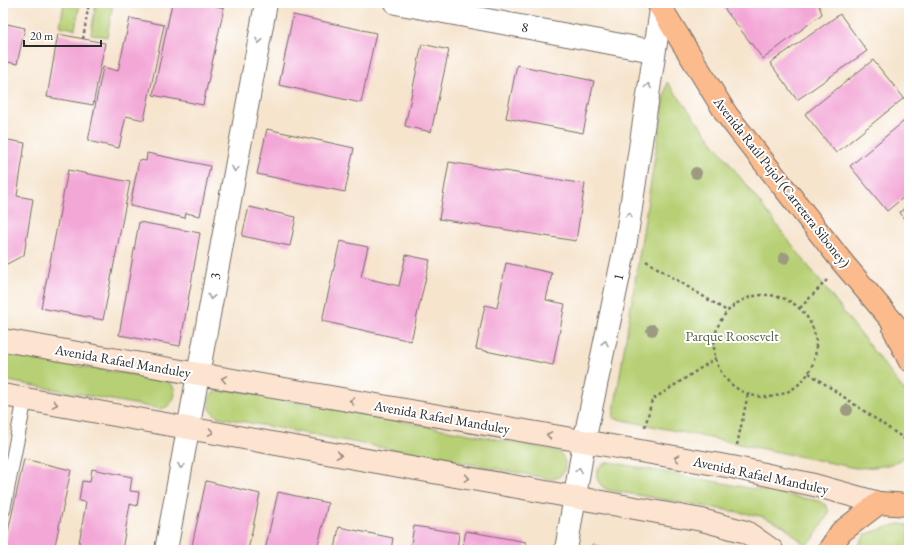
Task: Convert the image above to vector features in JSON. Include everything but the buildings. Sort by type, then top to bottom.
[{"type":"main road","name":"Avenida Raúl Pujol (Carretera Siboney)","points":[[660,5],[726,115],[843,263],[909,341]]},
{"type":"main road","name":"Avenida Raúl Pujol (Carretera Siboney)","points":[[888,315],[909,360]]},
{"type":"main road","name":"Avenida Rafael Manduley","points":[[3,340],[732,467],[879,503]]},
{"type":"main road","points":[[3,394],[709,522],[746,532],[772,550]]},
{"type":"main road","points":[[829,550],[841,532],[879,503],[909,487]]},
{"type":"main road","points":[[879,503],[909,505]]},
{"type":"street","name":"3","points":[[166,550],[266,3]]},
{"type":"street","name":"8","points":[[396,3],[653,51]]},
{"type":"street","name":"1","points":[[566,550],[584,442],[625,247],[660,5]]},
{"type":"lane","points":[[3,510],[25,398]]},
{"type":"path","points":[[82,39],[89,3]]},
{"type":"path","points":[[625,247],[727,311]]},
{"type":"path","points":[[800,308],[843,263]]},
{"type":"path","points":[[771,295],[781,298],[800,308],[811,322],[816,339],[816,356],[809,373],[798,386],[782,394],[765,397],[748,394],[733,386],[722,373],[716,358],[714,341],[718,325],[727,311],[740,301],[755,296],[771,295]]},
{"type":"path","points":[[638,451],[652,400],[716,358]]},
{"type":"path","points":[[809,373],[909,442]]},
{"type":"path","points":[[732,467],[748,394]]},
{"type":"green space","points":[[64,3],[80,3],[75,29],[60,26]]},
{"type":"green space","points":[[96,3],[113,3],[107,37],[91,34]]},
{"type":"green space","name":"Parque Roosevelt","points":[[667,82],[909,397],[909,450],[905,456],[899,460],[886,465],[856,468],[613,418]]},
{"type":"green space","points":[[3,354],[165,380],[173,387],[175,396],[170,404],[161,409],[3,380]]},
{"type":"green space","points":[[222,388],[555,450],[563,457],[565,467],[561,475],[557,478],[551,479],[218,417],[211,410],[209,401],[213,393]]},
{"type":"green space","points":[[610,462],[819,501],[827,506],[829,513],[812,541],[805,545],[784,526],[761,516],[608,490],[599,483],[597,474],[600,467]]},
{"type":"green space","points":[[898,524],[909,525],[909,550],[855,550],[866,534]]}]
